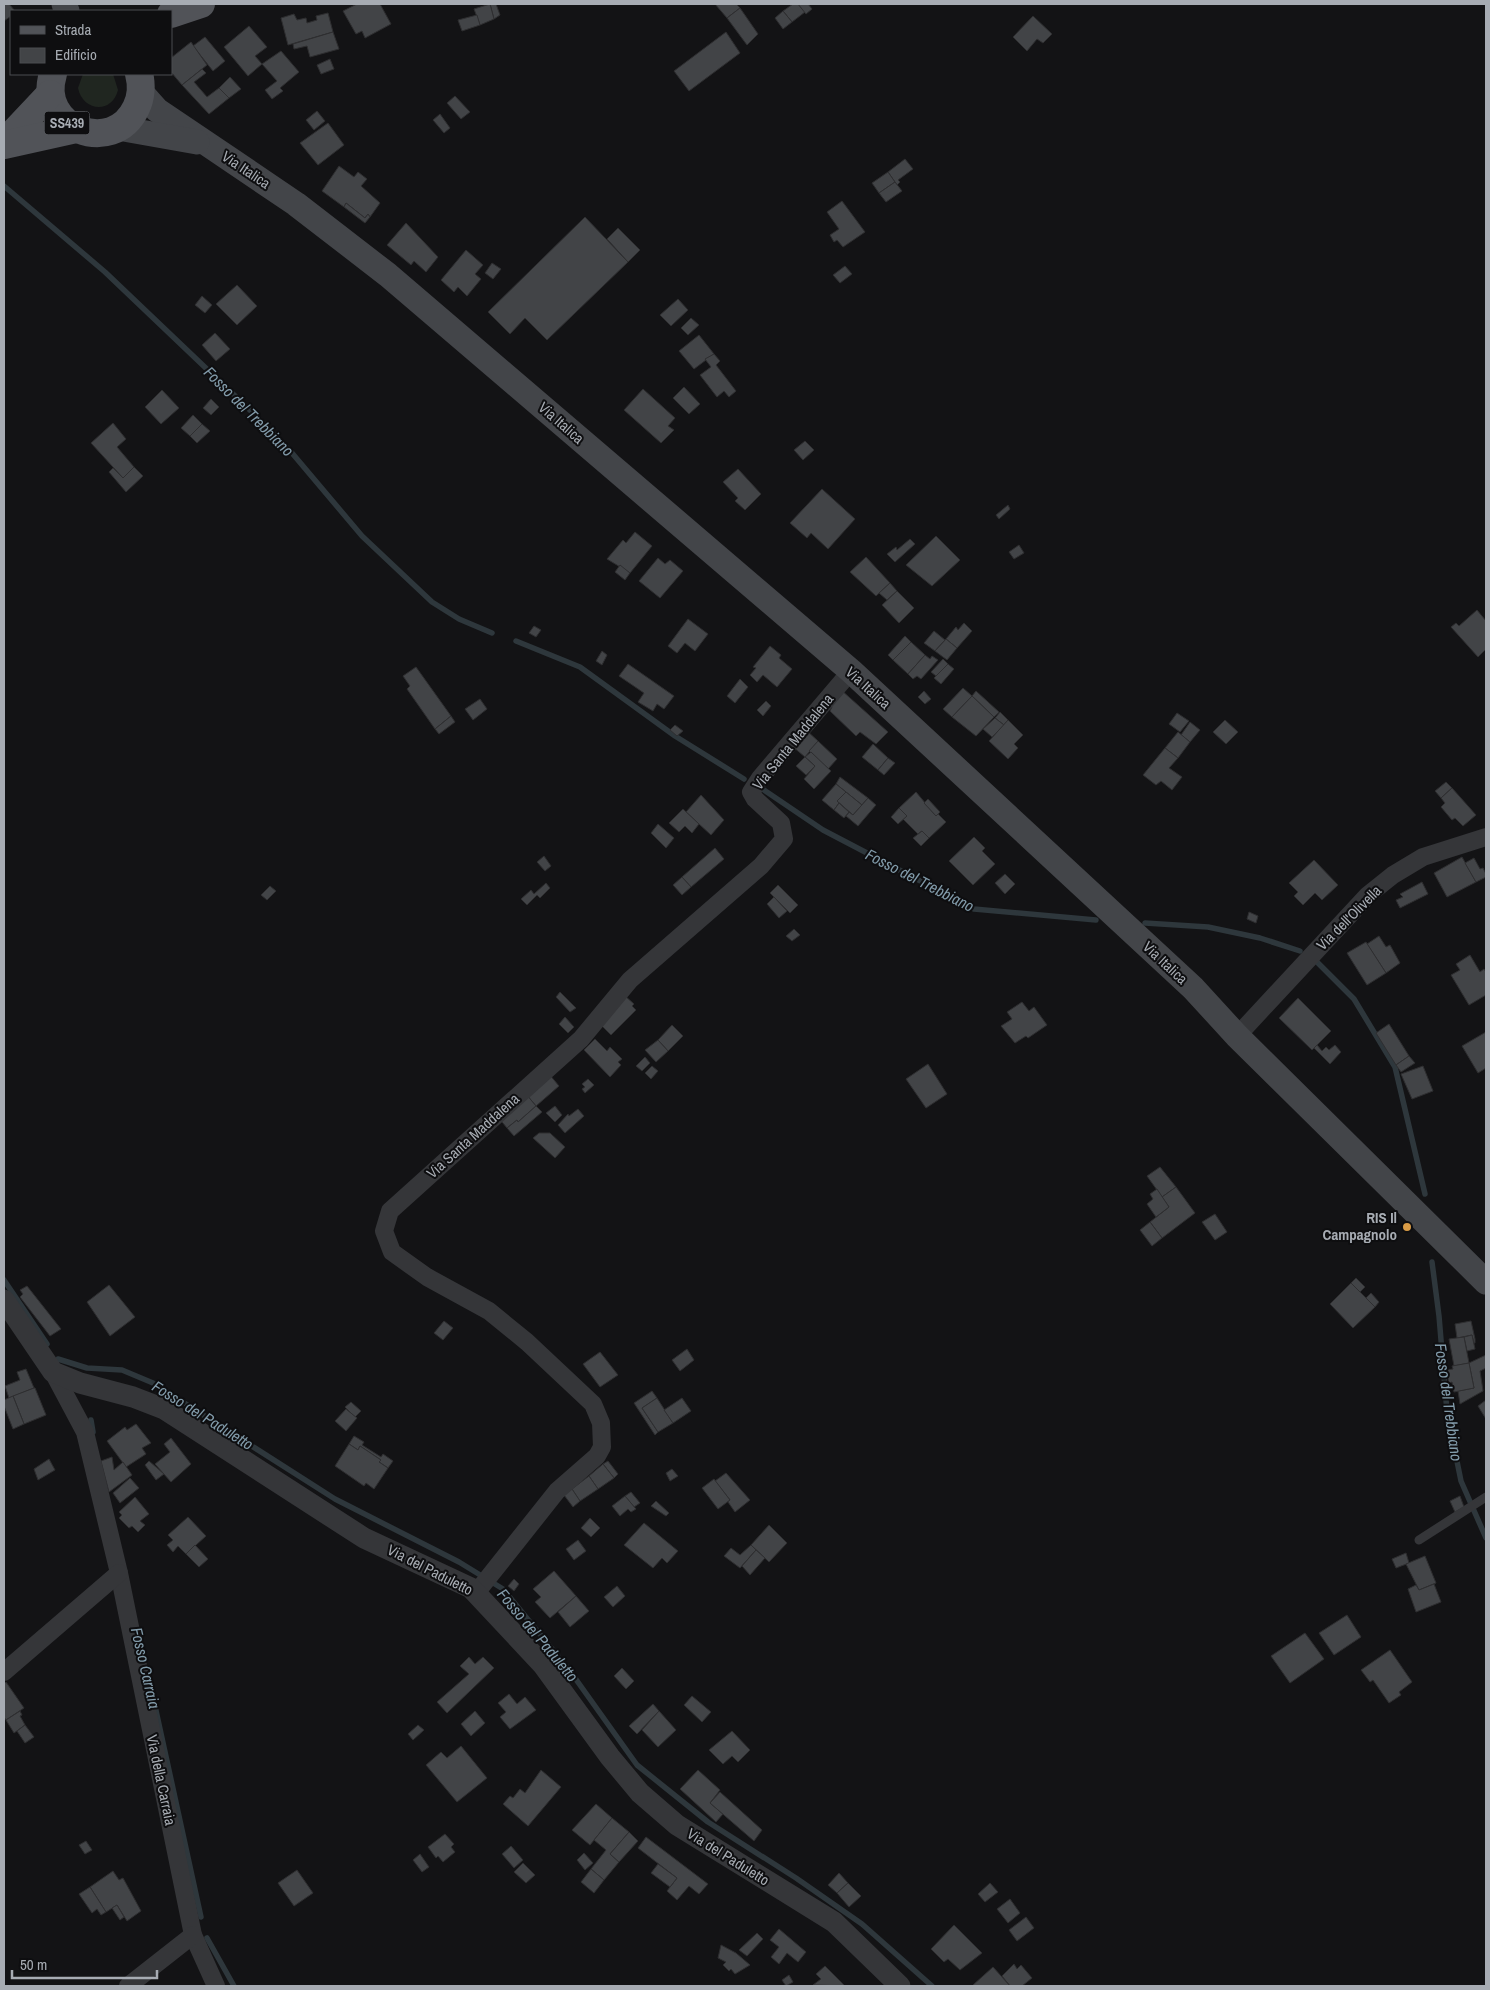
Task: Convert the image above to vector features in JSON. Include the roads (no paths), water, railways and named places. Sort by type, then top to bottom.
[{"type":"main road","points":[[172,14],[201,4]]},
{"type":"main road","points":[[118,128],[134,112],[140,79]]},
{"type":"main road","name":"Via Italica","points":[[140,79],[157,110],[296,204],[388,274],[851,671],[1193,988],[1237,1036],[1486,1282]]},
{"type":"main road","name":"SS439","points":[[52,84],[59,115],[76,129],[90,133],[104,133],[118,128]]},
{"type":"main road","name":"SS439","points":[[4,144],[52,84]]},
{"type":"main road","name":"Via Italica","points":[[118,128],[206,144]]},
{"type":"main road","name":"SS439","points":[[4,144],[76,129]]},
{"type":"street","name":"Via Santa Maddalena","points":[[484,1584],[557,1491],[596,1456],[602,1447],[602,1423],[593,1404],[563,1374],[520,1336],[489,1311],[427,1277],[392,1252],[384,1231],[390,1211],[580,1039],[630,980],[761,866],[784,839],[781,823],[755,799],[756,785],[851,671]]},
{"type":"street","name":"Via dell'Olivella","points":[[1237,1036],[1368,895],[1380,885],[1423,857],[1486,837]]},
{"type":"street","points":[[4,1300],[53,1372]]},
{"type":"street","name":"Via del Paduletto","points":[[53,1372],[80,1383],[133,1397],[164,1408],[364,1538],[471,1588],[484,1584],[610,1757],[640,1793],[677,1825],[834,1922],[900,1986]]},
{"type":"street","name":"Via della Carraia","points":[[53,1372],[85,1432],[119,1573],[194,1935],[216,1986]]},
{"type":"street","points":[[4,1672],[119,1573]]},
{"type":"street","points":[[128,1986],[194,1935]]},
{"type":"lane","points":[[1419,1540],[1486,1496]]},
{"type":"waterway","name":"Fosso del Trebbiano","points":[[4,186],[105,272],[253,413],[292,453],[362,536],[432,602],[459,619],[492,633]]},
{"type":"waterway","name":"Fosso del Trebbiano","points":[[516,641],[580,667],[675,736],[744,779]]},
{"type":"waterway","name":"Fosso del Trebbiano","points":[[761,788],[823,830],[974,909],[1096,920]]},
{"type":"waterway","name":"Fosso del Trebbiano","points":[[1145,923],[1208,927],[1260,938],[1300,951]]},
{"type":"waterway","name":"Fosso del Trebbiano","points":[[1317,962],[1354,999],[1395,1067],[1425,1194]]},
{"type":"waterway","name":"Fosso del Trebbiano","points":[[1432,1262],[1439,1316],[1447,1412],[1461,1481],[1486,1538]]},
{"type":"waterway","name":"Fosso del Paduletto","points":[[4,1280],[47,1344]]},
{"type":"waterway","name":"Fosso del Paduletto","points":[[58,1359],[87,1368],[122,1370],[153,1383],[335,1499],[459,1562],[503,1589],[570,1671],[637,1765],[708,1822],[796,1878],[862,1924],[932,1986]]},
{"type":"waterway","name":"Fosso Carraia","points":[[91,1420],[93,1432]]},
{"type":"waterway","name":"Fosso Carraia","points":[[150,1683],[201,1917]]},
{"type":"waterway","name":"Fosso Carraia","points":[[207,1938],[234,1986]]},
{"type":"place","name":"RIS Il Campagnolo","points":[[1407,1227]]}]
